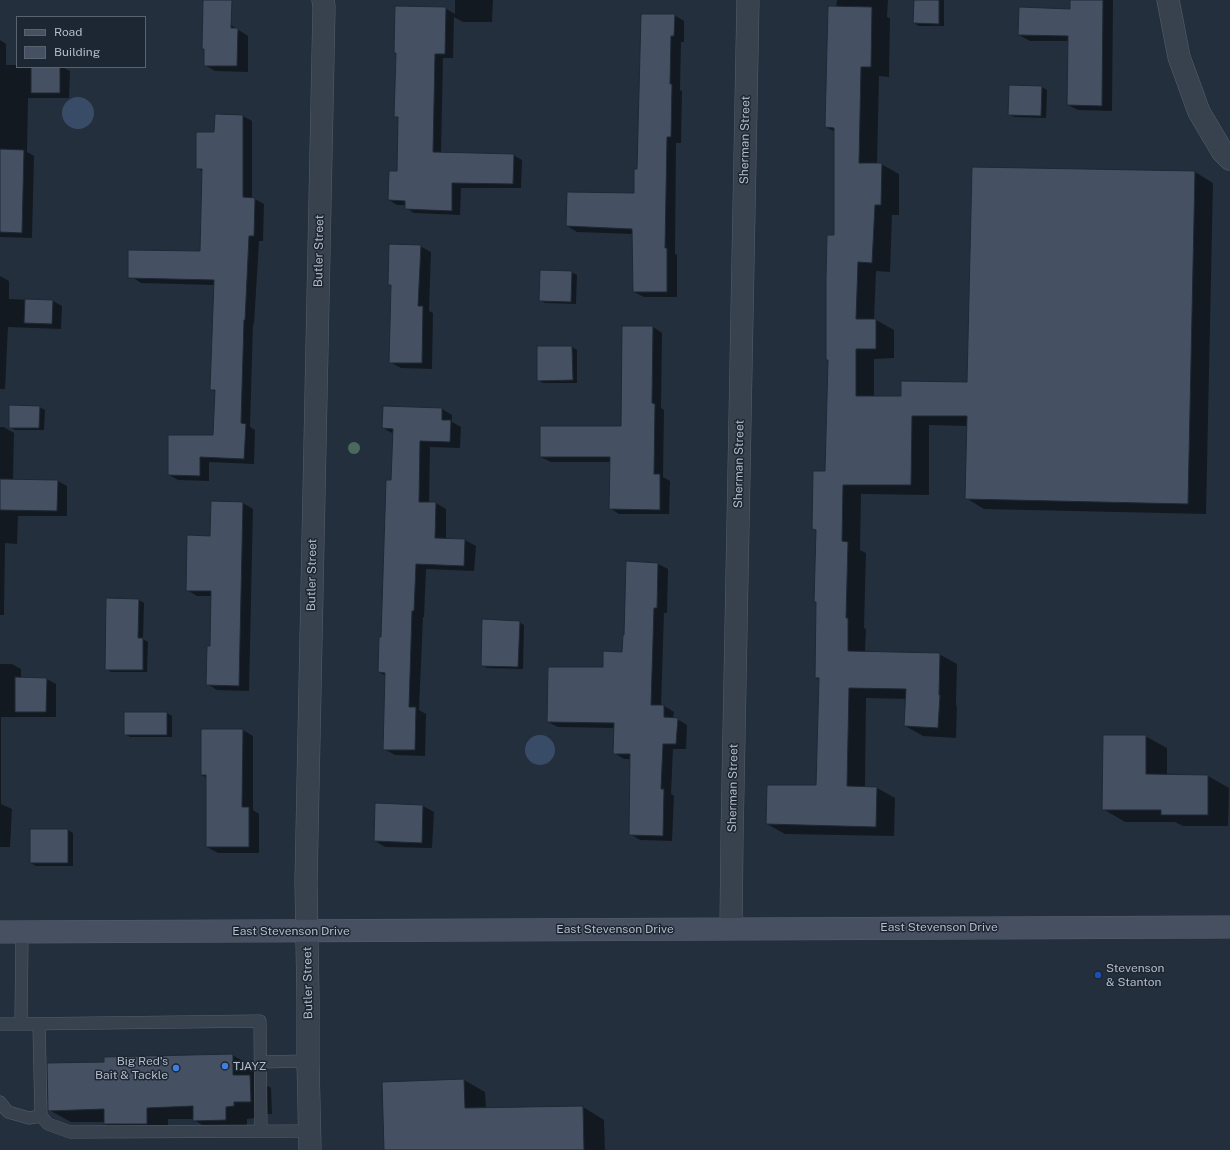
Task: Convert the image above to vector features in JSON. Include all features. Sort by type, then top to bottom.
[{"type":"main road","name":"East Stevenson Drive","points":[[0,932],[1230,927]]},
{"type":"street","name":"Butler Street","points":[[310,1140],[306,874],[324,23],[323,0]]},
{"type":"street","name":"Sherman Street","points":[[731,928],[748,0]]},
{"type":"street","points":[[1168,0],[1179,57],[1199,112],[1222,151],[1230,159]]},
{"type":"lane","points":[[21,1024],[22,932]]},
{"type":"lane","points":[[0,1024],[260,1021],[261,1131]]},
{"type":"lane","points":[[40,1024],[41,1116],[48,1124],[70,1132],[261,1131],[310,1140]]},
{"type":"lane","points":[[261,1062],[308,1061]]},
{"type":"lane","points":[[0,1102],[8,1112],[29,1118],[41,1116]]},
{"type":"water","points":[[75,97],[81,97],[91,104],[94,113],[93,119],[87,126],[81,129],[75,129],[65,122],[62,116],[62,110],[69,100]]},
{"type":"water","points":[[540,735],[551,739],[555,750],[551,761],[540,765],[529,761],[525,750],[529,739]]},
{"type":"building","points":[[203,0],[232,0],[231,28],[238,28],[237,66],[204,66],[204,49],[202,49]]},
{"type":"building","points":[[914,0],[939,0],[939,24],[913,23]]},
{"type":"building","points":[[1070,0],[1103,0],[1102,106],[1067,105],[1068,36],[1018,35],[1019,7],[1070,9]]},
{"type":"building","points":[[395,6],[446,7],[445,54],[435,54],[433,152],[514,154],[513,184],[452,183],[452,211],[405,209],[405,201],[388,200],[389,171],[397,171],[398,117],[394,117],[396,53],[394,53]]},
{"type":"building","points":[[828,6],[872,7],[871,67],[861,67],[859,163],[882,163],[881,205],[875,205],[872,263],[858,262],[856,319],[876,319],[876,349],[856,349],[856,396],[901,396],[901,381],[967,382],[972,167],[1195,171],[1188,504],[965,499],[967,416],[912,416],[911,485],[843,485],[842,541],[848,542],[846,618],[848,618],[848,651],[940,653],[938,728],[904,726],[906,689],[849,688],[847,786],[877,787],[876,827],[766,824],[767,785],[816,785],[819,678],[815,678],[816,602],[814,602],[816,530],[812,529],[813,471],[825,471],[828,360],[826,360],[827,235],[834,235],[834,128],[825,127]]},
{"type":"building","points":[[641,14],[675,14],[674,36],[671,36],[671,137],[667,137],[665,248],[667,248],[667,292],[633,292],[632,229],[566,226],[567,192],[634,193],[634,169],[637,169]]},
{"type":"building","points":[[31,68],[60,68],[60,93],[31,93]]},
{"type":"building","points":[[1009,85],[1042,86],[1041,116],[1008,115]]},
{"type":"building","points":[[215,114],[243,115],[243,197],[255,198],[254,236],[249,236],[244,320],[241,423],[246,424],[244,459],[200,457],[200,476],[168,475],[168,435],[213,435],[215,390],[210,390],[214,280],[128,278],[128,250],[200,251],[202,169],[196,169],[196,132],[214,132]]},
{"type":"building","points":[[0,149],[24,150],[22,233],[0,232]]},
{"type":"building","points":[[389,244],[421,245],[418,306],[423,306],[422,363],[389,363],[391,285],[388,285]]},
{"type":"building","points":[[540,270],[572,271],[571,302],[539,301]]},
{"type":"building","points":[[25,299],[53,300],[52,324],[24,323]]},
{"type":"building","points":[[622,326],[653,326],[652,403],[655,404],[654,474],[660,474],[660,510],[609,509],[610,457],[540,457],[540,426],[621,426]]},
{"type":"building","points":[[537,346],[572,346],[573,380],[537,381]]},
{"type":"building","points":[[9,405],[40,406],[39,428],[9,428]]},
{"type":"building","points":[[383,406],[442,408],[442,420],[451,420],[450,442],[420,441],[419,502],[436,502],[435,538],[465,539],[464,566],[416,564],[414,611],[412,611],[409,707],[416,707],[415,750],[383,750],[385,673],[378,672],[379,637],[381,637],[386,480],[391,480],[393,429],[382,428]]},
{"type":"building","points":[[0,479],[58,480],[57,511],[0,510]]},
{"type":"building","points":[[211,501],[243,502],[239,686],[206,685],[207,646],[210,646],[211,591],[186,591],[187,535],[210,536]]},
{"type":"building","points":[[626,561],[658,563],[657,608],[654,608],[651,705],[664,705],[664,717],[678,718],[676,744],[663,744],[661,789],[664,789],[663,836],[629,835],[630,754],[613,754],[614,723],[547,722],[548,667],[603,667],[603,651],[622,652],[624,635]]},
{"type":"building","points":[[106,598],[139,599],[138,638],[143,638],[143,670],[105,670]]},
{"type":"building","points":[[482,619],[520,621],[518,667],[481,666]]},
{"type":"building","points":[[15,677],[47,678],[46,712],[15,712]]},
{"type":"building","points":[[124,712],[167,712],[167,735],[124,735]]},
{"type":"building","points":[[201,729],[243,729],[242,807],[249,807],[249,847],[206,847],[206,775],[201,775]]},
{"type":"building","points":[[1103,735],[1146,735],[1146,774],[1208,775],[1208,815],[1161,815],[1161,810],[1102,810]]},
{"type":"building","points":[[375,803],[423,805],[422,843],[374,841]]},
{"type":"building","points":[[30,829],[68,829],[68,863],[30,863]]},
{"type":"building","points":[[233,1054],[233,1075],[250,1075],[251,1102],[234,1102],[234,1106],[226,1107],[226,1120],[193,1121],[193,1106],[147,1108],[147,1124],[104,1124],[104,1109],[48,1111],[47,1063],[104,1062],[104,1057]]},
{"type":"building","points":[[464,1079],[465,1108],[583,1106],[584,1150],[384,1150],[382,1082]]},
{"type":"place","name":"Stevenson & Stanton","points":[[1098,975]]},
{"type":"place","name":"TJAYZ","points":[[225,1066]]},
{"type":"place","name":"Big Red's Bait & Tackle","points":[[176,1068]]}]
